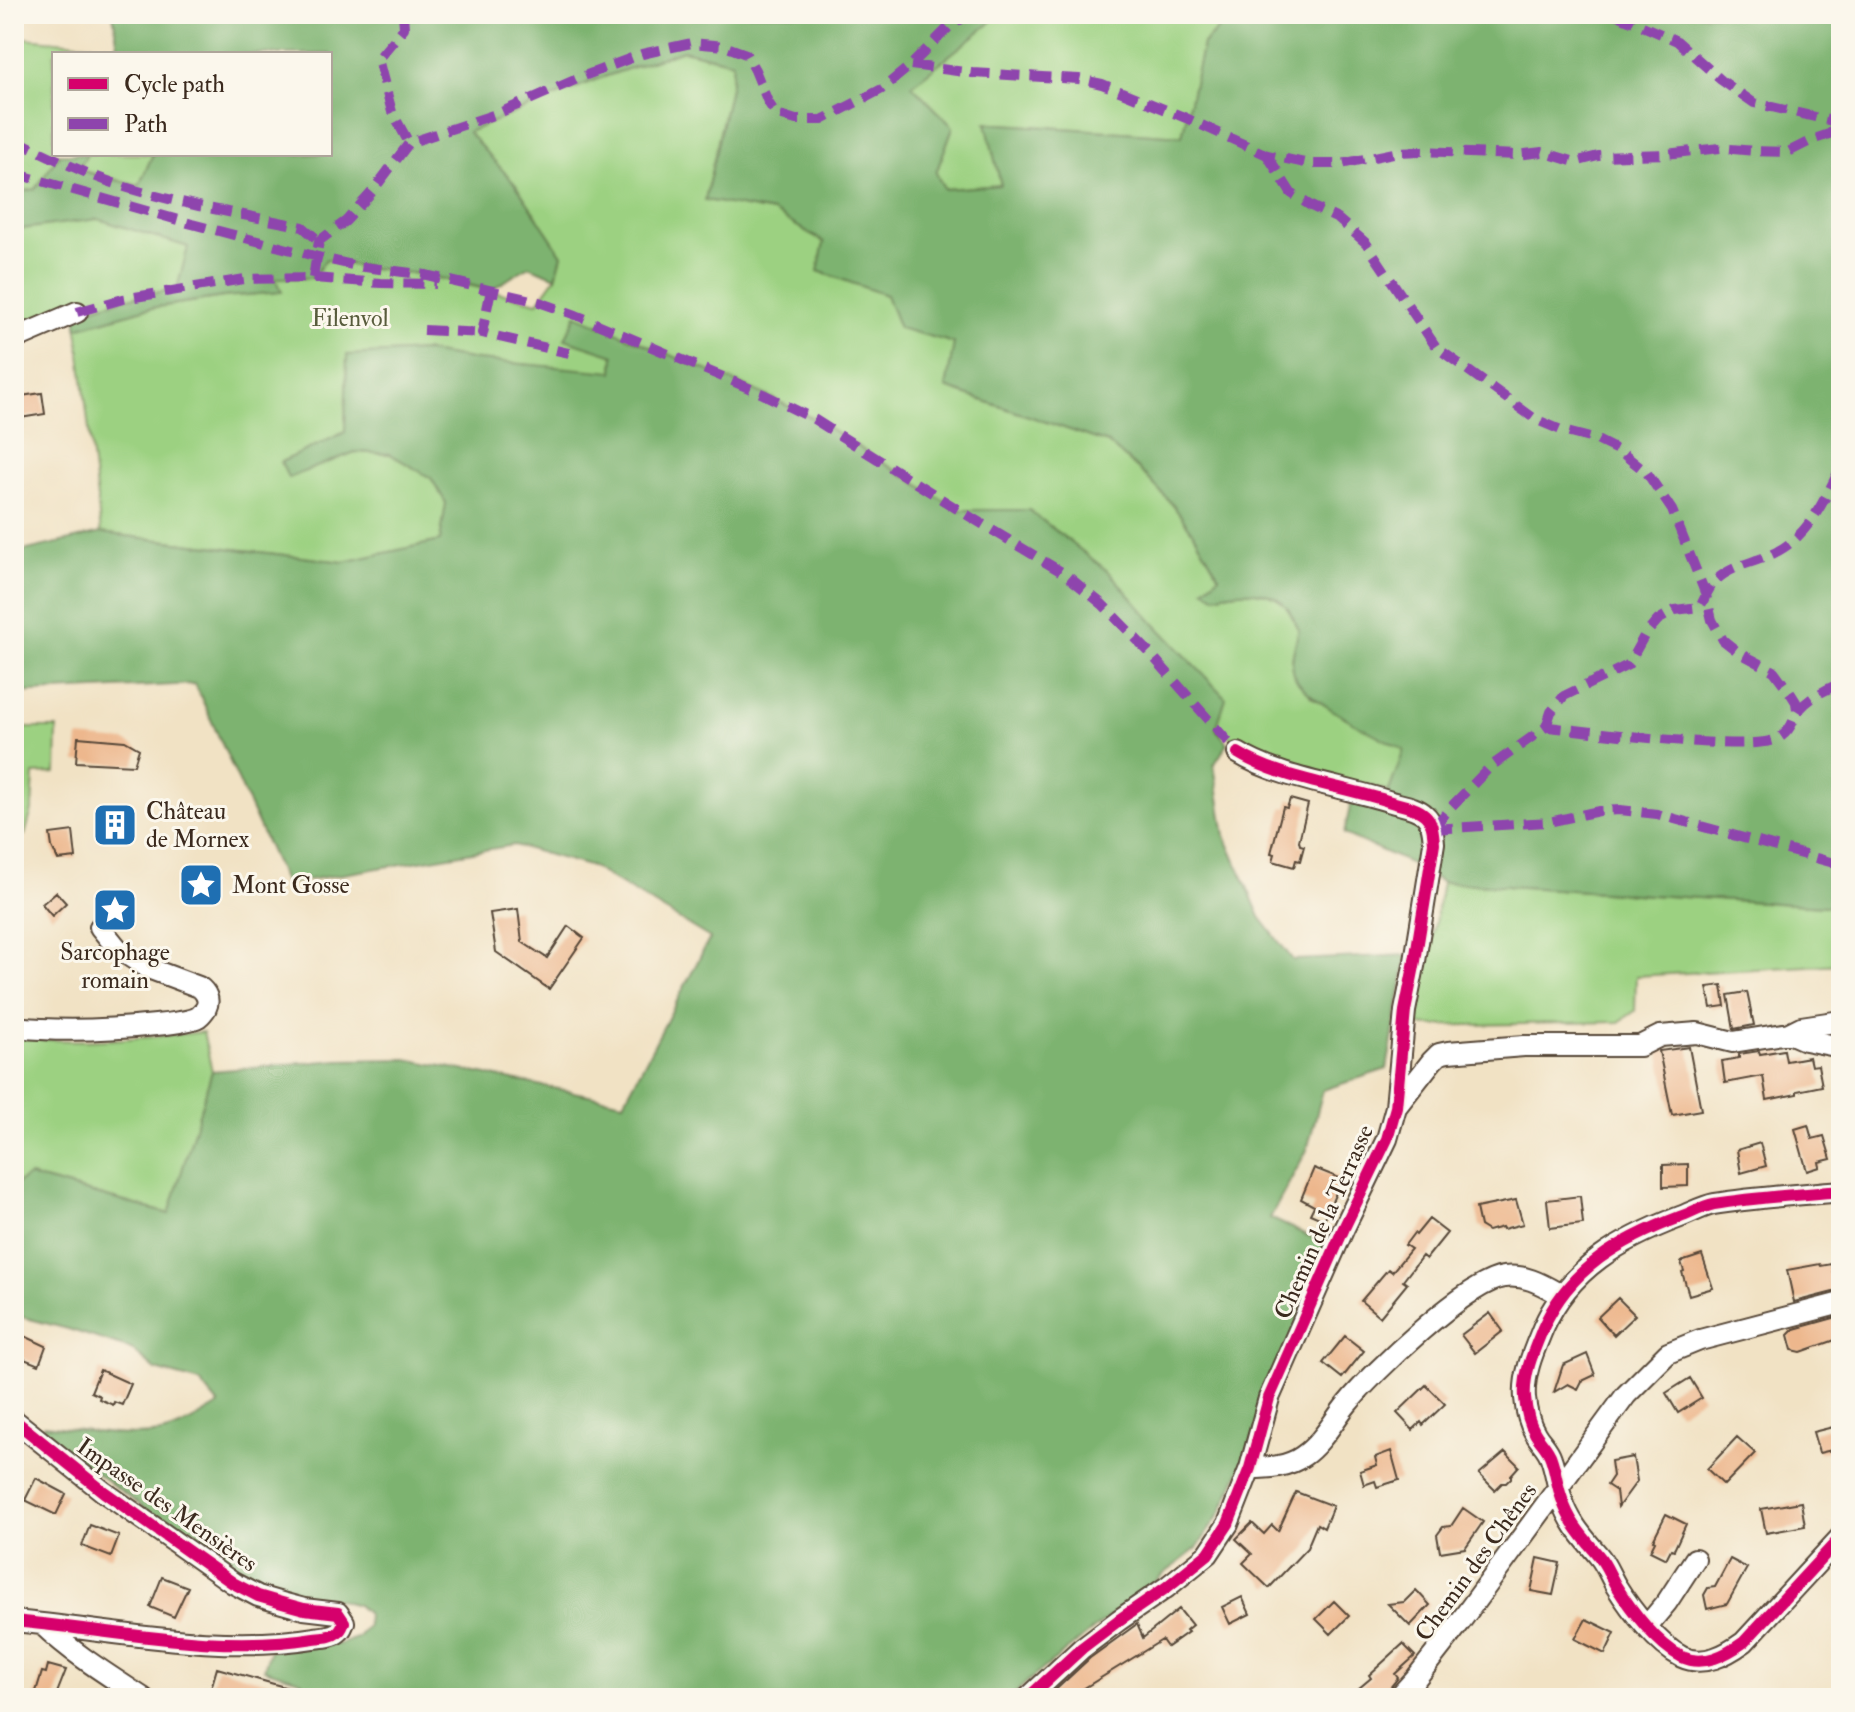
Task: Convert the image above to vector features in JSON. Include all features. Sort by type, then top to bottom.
[{"type":"street","points":[[14,339],[77,312]]},
{"type":"street","name":"Chemin de la Terrasse","points":[[1028,1698],[1082,1648],[1208,1554],[1228,1524],[1250,1468],[1269,1398],[1387,1139],[1396,1107],[1405,1011],[1434,843],[1433,829],[1421,811],[1265,768],[1238,753]]},
{"type":"street","points":[[14,1027],[106,1030],[168,1024],[198,1017],[205,1011],[208,1002],[205,992],[199,987],[148,968],[117,948],[100,927]]},
{"type":"street","points":[[1396,1107],[1425,1068],[1439,1054],[1448,1052],[1524,1046],[1640,1046],[1660,1036],[1697,1033],[1733,1042],[1841,1021]]},
{"type":"street","points":[[1789,1033],[1805,1040],[1841,1047]]},
{"type":"street","name":"Chemin des Chênes","points":[[1841,1191],[1711,1204],[1654,1226],[1620,1244],[1589,1266],[1561,1295],[1536,1344],[1527,1370],[1525,1388],[1531,1423],[1551,1456],[1562,1501],[1577,1531],[1604,1563],[1626,1601],[1647,1626],[1685,1658],[1704,1660],[1721,1656],[1744,1642],[1841,1537]]},
{"type":"street","points":[[1250,1468],[1279,1466],[1303,1456],[1395,1354],[1482,1285],[1498,1278],[1517,1276],[1531,1279],[1561,1295]]},
{"type":"street","name":"Chemin des Chênes","points":[[1398,1698],[1429,1663],[1626,1395],[1668,1353],[1700,1340],[1841,1303]]},
{"type":"street","name":"Impasse des Mensières","points":[[14,1420],[104,1492],[233,1583],[258,1596],[282,1603],[338,1613],[344,1622],[340,1631],[331,1635],[252,1643],[199,1642],[14,1621]]},
{"type":"street","points":[[1647,1626],[1695,1559]]},
{"type":"street","points":[[42,1624],[88,1661],[143,1698]]},
{"type":"green space","points":[[113,14],[997,14],[989,24],[912,85],[953,127],[936,173],[944,189],[1001,185],[986,123],[1182,136],[1203,44],[1233,14],[1841,14],[1841,907],[1442,882],[1405,861],[1344,834],[1351,802],[1380,806],[1404,750],[1329,708],[1303,688],[1296,679],[1293,667],[1299,630],[1289,610],[1280,601],[1263,593],[1215,596],[1204,589],[1219,576],[1195,535],[1147,477],[1108,443],[946,388],[954,343],[899,328],[886,295],[818,271],[824,242],[773,212],[705,200],[733,62],[683,50],[595,80],[468,132],[516,185],[562,255],[556,277],[529,266],[491,290],[426,275],[326,259],[313,278],[275,278],[282,292],[144,309],[77,328],[77,312],[177,289],[188,247],[98,219],[14,230],[14,193],[35,189],[59,156],[86,156],[77,170],[139,186],[152,156],[332,156],[332,52],[119,52]]},
{"type":"green space","points":[[997,14],[1233,14],[1203,44],[1182,136],[987,123],[1001,186],[944,189],[936,173],[953,127],[911,85],[989,24]]},
{"type":"green space","points":[[14,37],[119,47],[119,52],[52,52],[52,156],[59,156],[42,180],[189,247],[177,289],[123,299],[14,332]]},
{"type":"green space","name":"Filenvol","points":[[683,50],[733,62],[705,200],[773,212],[824,242],[819,271],[886,295],[899,328],[955,343],[946,388],[1108,443],[1147,477],[1195,535],[1219,577],[1205,589],[1215,596],[1253,592],[1280,601],[1289,610],[1299,630],[1292,659],[1311,697],[1405,750],[1389,791],[1272,760],[1216,729],[1154,623],[1110,573],[1029,510],[959,510],[812,418],[763,394],[614,355],[613,373],[477,360],[423,351],[347,356],[345,433],[288,477],[355,452],[390,454],[431,478],[488,486],[440,541],[344,562],[101,533],[77,328],[144,309],[281,292],[274,278],[326,259],[426,275],[538,302],[556,277],[562,255],[516,185],[467,132],[595,80]]},
{"type":"green space","points":[[86,156],[152,156],[139,186],[77,169]]},
{"type":"green space","points":[[576,315],[812,418],[959,510],[1029,510],[1110,573],[1226,698],[1216,729],[1228,743],[1214,765],[1225,836],[1260,917],[1293,960],[1407,955],[1387,1069],[1323,1090],[1307,1150],[1270,1218],[1326,1244],[1242,1466],[1221,1512],[1197,1548],[1010,1698],[298,1698],[302,1681],[264,1669],[270,1650],[340,1644],[357,1638],[368,1626],[367,1614],[357,1605],[267,1588],[249,1581],[221,1565],[41,1432],[44,1425],[107,1433],[155,1434],[182,1426],[219,1405],[200,1382],[156,1370],[131,1349],[14,1315],[14,1185],[29,1176],[169,1214],[212,1071],[338,1060],[406,1059],[624,1102],[710,938],[592,867],[514,845],[285,884],[195,684],[14,693],[14,553],[101,533],[344,562],[440,541],[446,503],[431,478],[390,454],[355,452],[288,478],[281,462],[345,432],[347,355],[423,351],[477,360],[613,372],[614,355],[565,339]]},
{"type":"green space","points":[[14,728],[57,728],[56,773],[34,774],[32,810],[25,835],[14,835]]},
{"type":"green space","points":[[1442,882],[1841,907],[1841,964],[1636,976],[1635,1011],[1619,1022],[1417,1026]]},
{"type":"green space","points":[[203,1032],[212,1071],[170,1214],[30,1176],[14,1185],[14,1037],[85,1041]]},
{"type":"building","points":[[42,393],[45,414],[14,419],[14,397]]},
{"type":"building","points":[[78,737],[125,741],[139,749],[134,765],[76,762]]},
{"type":"building","points":[[1290,799],[1308,804],[1299,841],[1304,846],[1300,861],[1296,860],[1294,867],[1273,861],[1275,854],[1271,853],[1283,807],[1287,808]]},
{"type":"building","points":[[73,831],[76,858],[58,860],[50,834]]},
{"type":"building","points":[[56,892],[66,903],[52,916],[42,904]]},
{"type":"building","points":[[518,909],[522,942],[547,958],[568,926],[584,938],[549,989],[496,952],[490,913]]},
{"type":"building","points":[[1722,985],[1725,1006],[1711,1008],[1707,987]]},
{"type":"building","points":[[1747,992],[1754,1025],[1734,1029],[1728,995]]},
{"type":"building","points":[[1689,1047],[1701,1110],[1672,1115],[1659,1051]]},
{"type":"building","points":[[1784,1050],[1786,1061],[1809,1057],[1811,1066],[1818,1065],[1822,1086],[1767,1100],[1763,1076],[1725,1083],[1722,1061],[1739,1058],[1739,1054]]},
{"type":"building","points":[[1808,1125],[1812,1139],[1824,1136],[1831,1159],[1819,1162],[1820,1167],[1807,1171],[1795,1129]]},
{"type":"building","points":[[1760,1143],[1766,1166],[1741,1173],[1737,1150]]},
{"type":"building","points":[[1688,1164],[1688,1186],[1663,1187],[1663,1165]]},
{"type":"building","points":[[1314,1168],[1342,1179],[1324,1220],[1310,1214],[1314,1206],[1301,1199]]},
{"type":"building","points":[[1580,1196],[1583,1224],[1550,1228],[1547,1200]]},
{"type":"building","points":[[1516,1200],[1523,1224],[1488,1231],[1480,1226],[1476,1208]]},
{"type":"building","points":[[1429,1219],[1447,1233],[1426,1259],[1422,1256],[1403,1281],[1407,1284],[1380,1317],[1361,1301],[1388,1269],[1392,1272],[1411,1249],[1405,1245]]},
{"type":"building","points":[[1702,1255],[1713,1288],[1689,1295],[1681,1262]]},
{"type":"building","points":[[1832,1264],[1834,1273],[1841,1271],[1841,1290],[1794,1302],[1787,1270]]},
{"type":"building","points":[[1618,1298],[1635,1315],[1614,1335],[1598,1317]]},
{"type":"building","points":[[1490,1313],[1503,1331],[1475,1353],[1461,1335]]},
{"type":"building","points":[[1841,1316],[1841,1338],[1801,1352],[1792,1350],[1788,1335],[1794,1329]]},
{"type":"building","points":[[14,1331],[46,1346],[39,1365],[14,1355]]},
{"type":"building","points":[[1345,1336],[1364,1351],[1342,1378],[1323,1363]]},
{"type":"building","points":[[1587,1354],[1595,1375],[1582,1381],[1578,1389],[1568,1384],[1554,1392],[1563,1365]]},
{"type":"building","points":[[100,1370],[131,1384],[122,1405],[114,1402],[113,1405],[91,1392]]},
{"type":"building","points":[[1690,1378],[1702,1398],[1678,1413],[1666,1393]]},
{"type":"building","points":[[1426,1385],[1445,1404],[1423,1425],[1421,1422],[1413,1430],[1397,1413]]},
{"type":"building","points":[[1841,1425],[1841,1448],[1819,1453],[1813,1432]]},
{"type":"building","points":[[1737,1437],[1755,1453],[1724,1485],[1707,1469]]},
{"type":"building","points":[[1391,1451],[1399,1480],[1377,1487],[1375,1481],[1364,1485],[1360,1471],[1377,1465],[1375,1457]]},
{"type":"building","points":[[1505,1452],[1519,1466],[1506,1483],[1495,1490],[1479,1474]]},
{"type":"building","points":[[1633,1457],[1637,1481],[1618,1507],[1616,1491],[1607,1485],[1613,1476],[1611,1461]]},
{"type":"building","points":[[36,1478],[66,1494],[56,1515],[25,1500]]},
{"type":"building","points":[[1296,1492],[1333,1506],[1324,1528],[1317,1524],[1307,1548],[1269,1588],[1243,1563],[1252,1554],[1236,1539],[1252,1523],[1264,1534],[1272,1525],[1278,1531]]},
{"type":"building","points":[[1801,1502],[1805,1526],[1766,1533],[1761,1509]]},
{"type":"building","points":[[1463,1508],[1483,1522],[1465,1548],[1440,1552],[1437,1535],[1443,1527],[1451,1526]]},
{"type":"building","points":[[1666,1514],[1686,1524],[1674,1550],[1671,1549],[1666,1559],[1650,1551]]},
{"type":"building","points":[[90,1525],[119,1536],[111,1557],[82,1546]]},
{"type":"building","points":[[1538,1558],[1560,1563],[1553,1595],[1531,1591]]},
{"type":"building","points":[[1730,1559],[1747,1568],[1727,1604],[1707,1609],[1704,1595],[1708,1588],[1715,1587]]},
{"type":"building","points":[[162,1577],[188,1587],[174,1617],[150,1607]]},
{"type":"building","points":[[1416,1590],[1430,1605],[1410,1626],[1388,1604],[1404,1602]]},
{"type":"building","points":[[1242,1597],[1250,1614],[1230,1624],[1222,1607]]},
{"type":"building","points":[[1334,1601],[1349,1616],[1331,1634],[1316,1619]]},
{"type":"building","points":[[1179,1609],[1192,1625],[1186,1630],[1188,1632],[1167,1647],[1162,1640],[1078,1692],[1083,1698],[1047,1698],[1090,1658],[1137,1624],[1143,1638]]},
{"type":"building","points":[[1586,1619],[1615,1633],[1605,1654],[1575,1639]]},
{"type":"building","points":[[1403,1644],[1415,1656],[1395,1674],[1398,1678],[1385,1698],[1365,1698],[1358,1689]]},
{"type":"building","points":[[48,1665],[66,1670],[55,1698],[34,1698],[42,1672],[46,1673]]},
{"type":"building","points":[[217,1668],[306,1693],[305,1698],[231,1698],[210,1692]]},
{"type":"marked path","points":[[403,14],[404,28],[378,59],[392,112],[409,143]]},
{"type":"marked path","points":[[313,278],[319,241],[346,221],[409,143],[499,113],[642,54],[691,43],[724,46],[746,54],[776,114],[796,120],[822,120],[882,89],[950,26],[970,14]]},
{"type":"marked path","points":[[1615,14],[1677,41],[1721,80],[1754,103],[1841,123]]},
{"type":"marked path","points":[[911,65],[972,73],[1079,79],[1102,84],[1267,155],[1310,164],[1341,164],[1398,152],[1421,151],[1516,155],[1542,152],[1575,162],[1598,156],[1720,148],[1788,152],[1829,134],[1841,125]]},
{"type":"marked path","points":[[14,139],[122,186],[189,204],[303,227],[319,241]]},
{"type":"marked path","points":[[1267,155],[1291,193],[1338,219],[1366,243],[1436,347],[1535,419],[1597,440],[1621,452],[1647,473],[1672,510],[1706,595],[1712,620],[1723,640],[1738,652],[1774,671],[1796,702],[1797,711]]},
{"type":"marked path","points":[[14,173],[326,259],[426,275],[539,302],[763,394],[812,418],[1065,574],[1102,604],[1149,652],[1238,753]]},
{"type":"marked path","points":[[77,312],[123,299],[244,279],[313,278],[436,284]]},
{"type":"marked path","points":[[491,290],[482,333],[569,353]]},
{"type":"marked path","points":[[424,330],[482,333]]},
{"type":"marked path","points":[[1546,727],[1551,712],[1564,696],[1628,665],[1644,636],[1658,620],[1675,610],[1700,607],[1718,578],[1789,544],[1816,514],[1841,467]]},
{"type":"marked path","points":[[1433,829],[1490,767],[1546,727],[1705,742],[1763,742],[1779,738],[1804,705],[1841,683]]},
{"type":"marked path","points":[[1433,829],[1549,822],[1599,811],[1620,810],[1657,814],[1841,865]]},
{"type":"cycle path","points":[[1028,1698],[1082,1648],[1208,1554],[1228,1524],[1250,1468],[1269,1398],[1387,1139],[1396,1107],[1405,1011],[1434,843],[1430,821],[1413,808],[1292,776],[1238,753]]},
{"type":"cycle path","points":[[1841,1191],[1710,1205],[1618,1246],[1582,1272],[1554,1307],[1533,1353],[1525,1389],[1529,1421],[1550,1454],[1560,1494],[1573,1522],[1637,1616],[1663,1644],[1682,1657],[1707,1660],[1744,1642],[1841,1537]]},
{"type":"cycle path","points":[[14,1420],[104,1492],[233,1583],[258,1596],[282,1603],[338,1613],[344,1622],[333,1635],[240,1643],[164,1639],[14,1621]]},
{"type":"place","name":"Château de Mornex","points":[[115,825]]},
{"type":"place","name":"Mont Gosse","points":[[201,885]]},
{"type":"place","name":"Sarcophage romain","points":[[115,910]]}]
